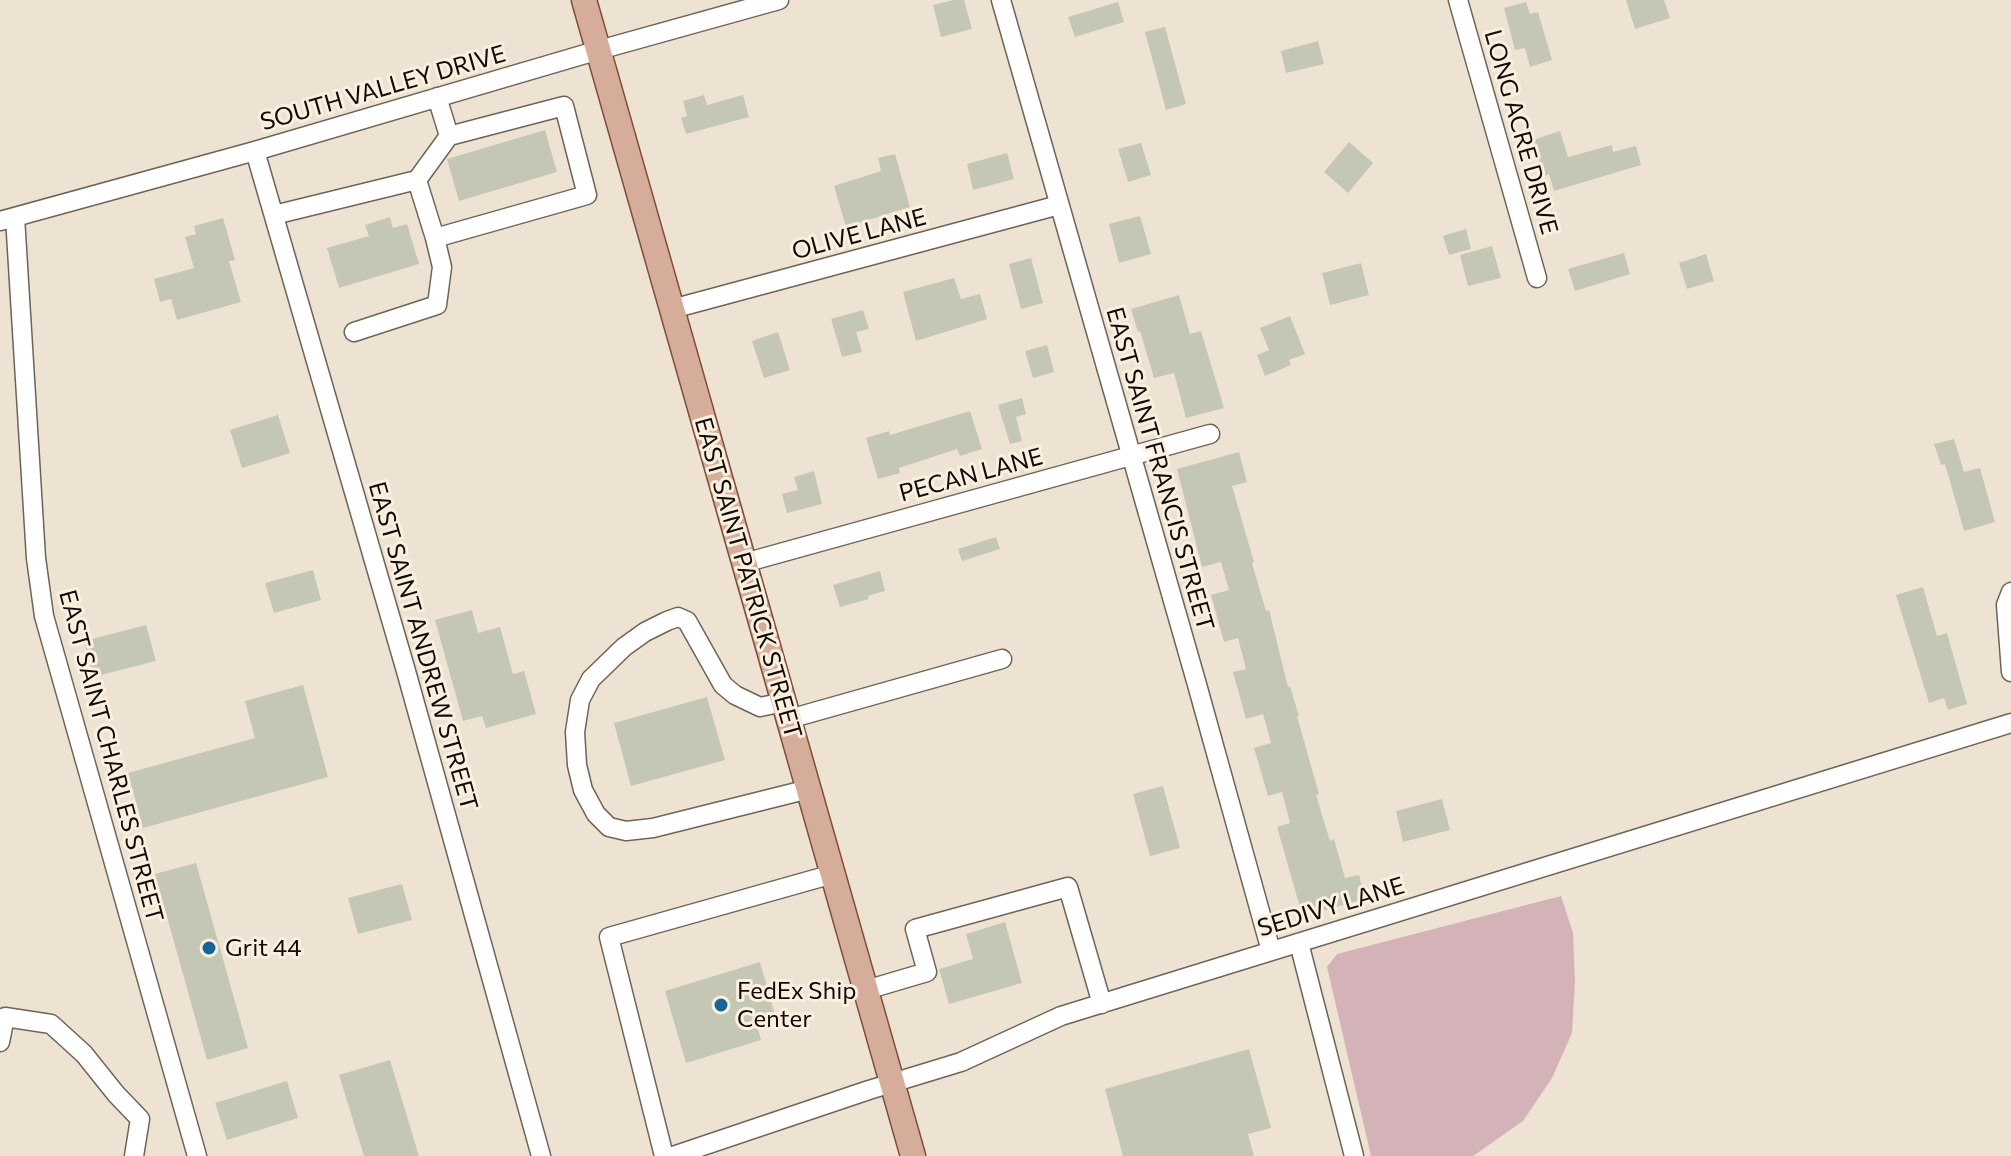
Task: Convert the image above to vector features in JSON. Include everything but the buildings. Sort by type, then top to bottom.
[{"type":"main road","name":"EAST SAINT PATRICK STREET","points":[[584,0],[913,1156]]},
{"type":"street","name":"SOUTH VALLEY DRIVE","points":[[8,219],[779,0]]},
{"type":"street","name":"EAST SAINT FRANCIS STREET","points":[[1001,0],[1271,951]]},
{"type":"street","name":"LONG ACRE DRIVE","points":[[1458,0],[1537,278]]},
{"type":"street","points":[[437,97],[449,136]]},
{"type":"street","points":[[274,215],[417,180],[449,136],[564,106],[587,195],[435,238]]},
{"type":"street","name":"EAST SAINT ANDREW STREET","points":[[255,151],[406,671],[541,1156]]},
{"type":"street","points":[[354,332],[437,305],[442,267],[417,180]]},
{"type":"street","name":"OLIVE LANE","points":[[672,309],[1059,205]]},
{"type":"street","name":"EAST SAINT CHARLES STREET","points":[[8,219],[36,558],[44,616],[197,1156]]},
{"type":"street","name":"PECAN LANE","points":[[744,563],[1210,434]]},
{"type":"street","points":[[2011,592],[2006,605],[2011,672]]},
{"type":"street","points":[[809,789],[653,828],[626,831],[609,827],[596,814],[583,790],[577,765],[575,732],[580,700],[591,679],[624,647],[645,632],[678,617],[687,621],[723,685],[735,695],[760,707],[786,710],[1002,659]]},
{"type":"street","name":"SEDIVY LANE","points":[[673,1156],[961,1062],[1061,1016],[2011,723]]},
{"type":"street","points":[[664,1156],[609,937],[833,874]]},
{"type":"street","points":[[866,990],[927,972],[915,929],[1068,887],[1102,1004]]},
{"type":"street","points":[[1299,943],[1354,1156]]},
{"type":"street","points":[[0,1042],[5,1017],[51,1024],[84,1054],[140,1119],[134,1156]]},
{"type":"shaded area","points":[[1561,896],[1573,933],[1575,981],[1572,1033],[1552,1078],[1523,1121],[1473,1156],[1371,1156],[1327,967],[1337,954]]},
{"type":"place","name":"Grit 44","points":[[209,948]]},
{"type":"place","name":"FedEx Ship Center","points":[[721,1005]]}]
